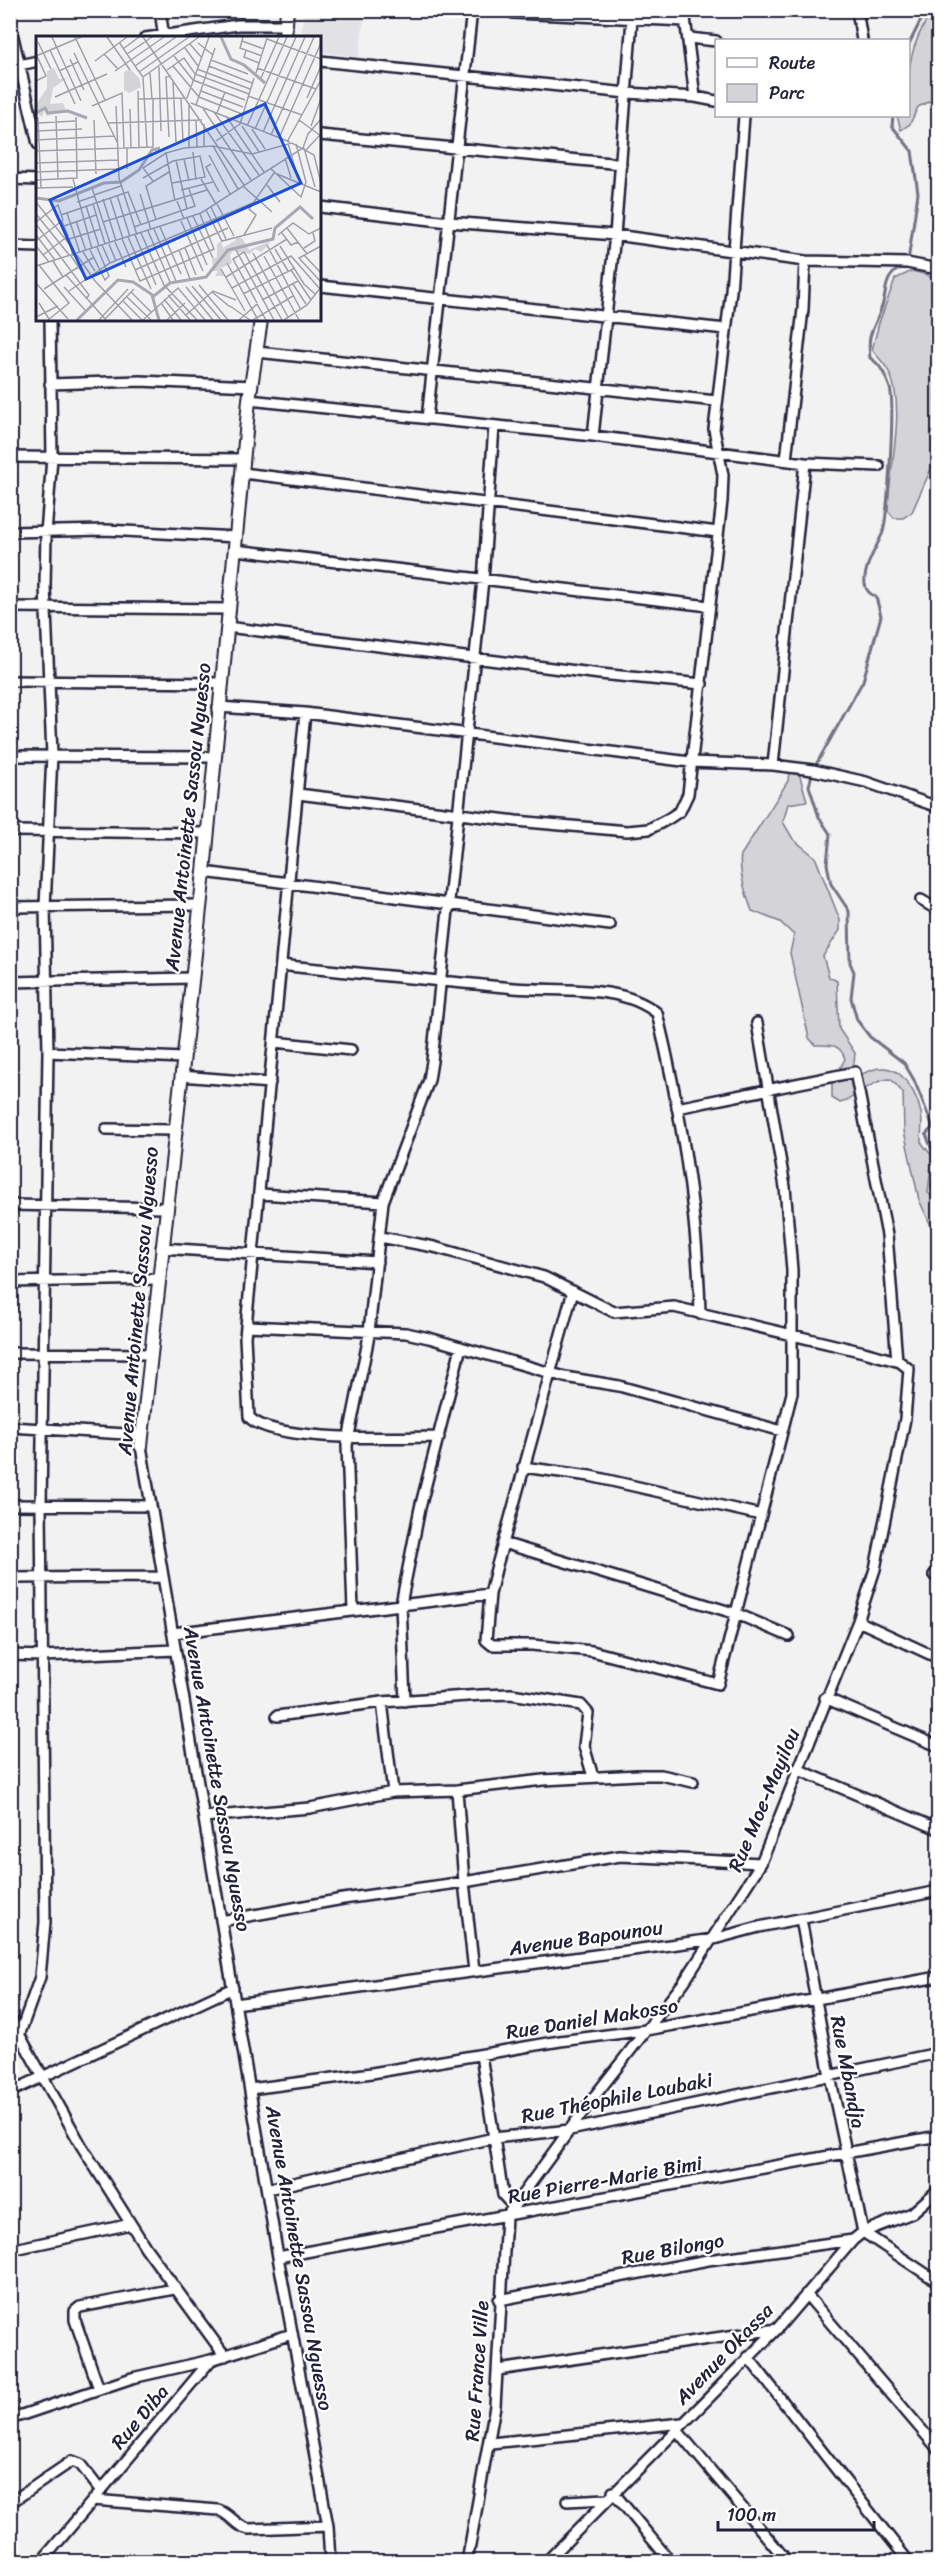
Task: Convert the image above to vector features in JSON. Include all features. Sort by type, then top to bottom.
[{"type":"street","points":[[160,10],[163,36],[237,25],[285,31],[287,10]]},
{"type":"street","points":[[427,419],[434,373],[455,148],[472,10]]},
{"type":"street","points":[[509,10],[513,13],[685,21]]},
{"type":"street","points":[[684,10],[695,97]]},
{"type":"street","points":[[857,10],[862,39]]},
{"type":"street","points":[[593,436],[615,235],[632,19]]},
{"type":"street","points":[[10,24],[15,66],[36,125]]},
{"type":"street","points":[[689,38],[715,41]]},
{"type":"street","points":[[15,66],[36,61]]},
{"type":"street","points":[[321,62],[715,101]]},
{"type":"street","points":[[298,794],[458,814],[627,831],[649,829],[680,811],[688,794],[718,532],[723,475],[714,429],[726,329],[744,117]]},
{"type":"street","points":[[321,135],[621,164]]},
{"type":"street","points":[[10,179],[36,180]]},
{"type":"street","points":[[321,207],[449,222],[615,235],[805,261],[907,263],[939,270]]},
{"type":"street","points":[[10,246],[36,247]]},
{"type":"street","points":[[786,460],[803,309],[805,261]]},
{"type":"street","points":[[321,286],[726,329]]},
{"type":"street","points":[[20,2033],[40,1977],[44,1949],[41,1504],[48,1052],[45,908],[52,755],[45,608],[46,533],[52,458],[50,321]]},
{"type":"street","name":"Avenue Antoinette Sassou Nguesso","points":[[261,321],[249,400],[204,872],[141,1440],[278,2257],[328,2526],[330,2562]]},
{"type":"street","points":[[257,352],[434,373],[716,401]]},
{"type":"street","points":[[50,384],[140,381],[252,386]]},
{"type":"street","points":[[249,400],[593,436],[719,454],[805,463],[879,466]]},
{"type":"street","points":[[353,1610],[349,1542],[349,1437],[369,1331],[383,1202],[429,1080],[483,580],[494,427]]},
{"type":"street","points":[[10,457],[244,459]]},
{"type":"street","points":[[773,765],[805,463]]},
{"type":"street","points":[[243,473],[718,532]]},
{"type":"street","points":[[10,532],[106,530],[236,537]]},
{"type":"street","points":[[235,550],[709,606]]},
{"type":"street","points":[[10,607],[228,609]]},
{"type":"street","points":[[227,627],[600,674],[702,684]]},
{"type":"street","points":[[10,681],[221,683]]},
{"type":"street","points":[[218,707],[305,713],[690,762],[773,765],[813,770],[866,782],[939,807]]},
{"type":"street","points":[[305,713],[246,1326],[246,1387],[249,1417],[254,1422],[315,1436],[439,1437]]},
{"type":"street","points":[[10,756],[214,757]]},
{"type":"street","points":[[10,831],[207,833]]},
{"type":"street","points":[[204,872],[610,925]]},
{"type":"street","points":[[921,900],[939,910]]},
{"type":"street","points":[[10,907],[200,905]]},
{"type":"street","points":[[281,965],[542,991],[597,992],[647,1005],[657,1013],[677,1108],[699,1249],[700,1314]]},
{"type":"street","points":[[10,982],[191,978]]},
{"type":"street","points":[[573,1291],[490,1594],[486,1640],[489,1644],[532,1645],[592,1651],[710,1684],[718,1684],[721,1680],[792,1393],[794,1337],[786,1196],[781,1152],[757,1023]]},
{"type":"street","points":[[274,1042],[351,1050]]},
{"type":"street","points":[[48,1052],[183,1058]]},
{"type":"street","points":[[380,1237],[506,1265],[544,1277],[614,1312],[663,1306],[897,1362],[887,1235],[855,1072],[677,1108]]},
{"type":"street","points":[[181,1076],[270,1083]]},
{"type":"street","points":[[106,1130],[174,1131]]},
{"type":"street","points":[[260,1194],[383,1202]]},
{"type":"street","points":[[10,1205],[166,1208]]},
{"type":"street","points":[[161,1248],[377,1262]]},
{"type":"street","points":[[10,1282],[158,1280]]},
{"type":"street","points":[[246,1326],[406,1333],[549,1372],[620,1386],[782,1431]]},
{"type":"street","points":[[405,1701],[401,1604],[420,1508],[461,1347]]},
{"type":"street","points":[[10,1353],[150,1354]]},
{"type":"street","name":"Rue Moe-Mayilou","points":[[506,2217],[684,1982],[714,1939],[760,1863],[858,1621],[875,1569],[905,1419],[909,1370],[897,1362]]},
{"type":"street","points":[[10,1427],[141,1440]]},
{"type":"street","points":[[524,1467],[590,1476],[761,1515]]},
{"type":"street","points":[[10,1505],[151,1506]]},
{"type":"street","points":[[503,1543],[737,1614],[789,1636]]},
{"type":"street","points":[[10,1578],[163,1577]]},
{"type":"street","points":[[173,1633],[490,1594]]},
{"type":"street","points":[[858,1621],[939,1658]]},
{"type":"street","points":[[10,1655],[43,1656],[175,1650]]},
{"type":"street","points":[[277,1716],[382,1702],[511,1694],[581,1705],[588,1713],[584,1746],[592,1777]]},
{"type":"street","points":[[825,1698],[939,1746]]},
{"type":"street","points":[[382,1702],[393,1792]]},
{"type":"street","points":[[797,1769],[939,1829]]},
{"type":"street","points":[[204,1816],[310,1808],[393,1792],[457,1790],[592,1777],[661,1775],[693,1782]]},
{"type":"street","points":[[457,1790],[474,1971]]},
{"type":"street","points":[[221,1921],[343,1899],[620,1856],[760,1863]]},
{"type":"street","name":"Avenue Bapounou","points":[[235,2004],[714,1939],[939,1891]]},
{"type":"street","name":"Rue Mbandja","points":[[801,1919],[830,2076],[863,2232]]},
{"type":"street","name":"Rue Daniel Makosso","points":[[250,2089],[372,2073],[646,2030],[939,1977]]},
{"type":"street","points":[[10,2092],[233,1988]]},
{"type":"street","points":[[10,2018],[81,2145],[131,2224],[174,2289],[225,2356]]},
{"type":"street","name":"Rue Théophile Loubaki","points":[[267,2189],[494,2138],[570,2130],[939,2053]]},
{"type":"street","points":[[481,2055],[504,2199],[513,2206]]},
{"type":"street","name":"Rue Pierre-Marie Bimi","points":[[278,2257],[846,2155],[939,2136]]},
{"type":"street","name":"Avenue Okassa","points":[[550,2560],[610,2495],[777,2329],[853,2240],[863,2232],[912,2213],[939,2190]]},
{"type":"street","name":"Rue France Ville","points":[[467,2562],[491,2443],[498,2370],[506,2217]]},
{"type":"street","points":[[10,2250],[131,2224]]},
{"type":"street","points":[[863,2232],[939,2282]]},
{"type":"street","name":"Rue Bilongo","points":[[500,2300],[708,2260],[853,2240]]},
{"type":"street","points":[[99,2389],[75,2320],[75,2311],[80,2307],[174,2289]]},
{"type":"street","points":[[806,2294],[939,2449]]},
{"type":"street","points":[[498,2370],[777,2329]]},
{"type":"street","points":[[10,2419],[132,2378],[211,2360],[292,2334]]},
{"type":"street","points":[[748,2357],[909,2562]]},
{"type":"street","name":"Rue Diba","points":[[41,2562],[211,2360]]},
{"type":"street","points":[[491,2443],[679,2426],[788,2562]]},
{"type":"street","points":[[10,2503],[72,2461],[80,2464],[101,2491]]},
{"type":"street","points":[[567,2501],[610,2495],[671,2562]]},
{"type":"street","points":[[93,2500],[218,2510],[225,2512],[243,2528],[249,2529],[328,2526]]},
{"type":"shaded area","points":[[304,11],[365,11],[359,57],[321,52],[321,36],[301,36]]},
{"type":"green space","points":[[932,11],[938,11],[938,97],[918,107],[910,124],[901,130],[897,117],[910,117],[910,67],[913,49]]},
{"type":"green space","points":[[912,271],[928,275],[938,283],[938,370],[935,395],[938,404],[938,453],[912,512],[903,518],[894,518],[888,511],[897,422],[894,387],[889,372],[872,350],[895,279]]},
{"type":"green space","points":[[789,772],[799,773],[807,801],[788,804],[783,822],[793,839],[815,857],[840,920],[840,930],[823,956],[829,977],[837,981],[839,1029],[855,1053],[854,1063],[848,1070],[855,1077],[875,1069],[889,1069],[902,1077],[912,1090],[921,1113],[921,1142],[932,1156],[928,1193],[938,1201],[938,1233],[935,1234],[919,1200],[904,1131],[903,1093],[891,1079],[871,1085],[847,1101],[840,1103],[832,1098],[832,1083],[845,1059],[837,1048],[830,1045],[815,1045],[809,1038],[790,953],[794,935],[780,922],[752,911],[747,898],[740,862],[741,855],[788,781]]},
{"type":"waterway","points":[[910,42],[926,10]]},
{"type":"waterway","points":[[893,117],[892,126],[912,151],[918,193],[908,261]]},
{"type":"waterway","points":[[904,265],[892,275],[887,284],[869,342],[870,358],[880,367],[890,388],[892,415],[885,521],[883,532],[868,564],[865,577],[866,589],[876,597],[881,616],[863,681],[813,770],[809,786],[819,817],[830,834],[827,864],[831,884],[849,911],[850,963],[854,972],[851,998],[857,1020],[870,1037],[904,1063],[914,1080],[933,1127],[926,1134],[936,1161],[932,1188],[938,1197]]}]
